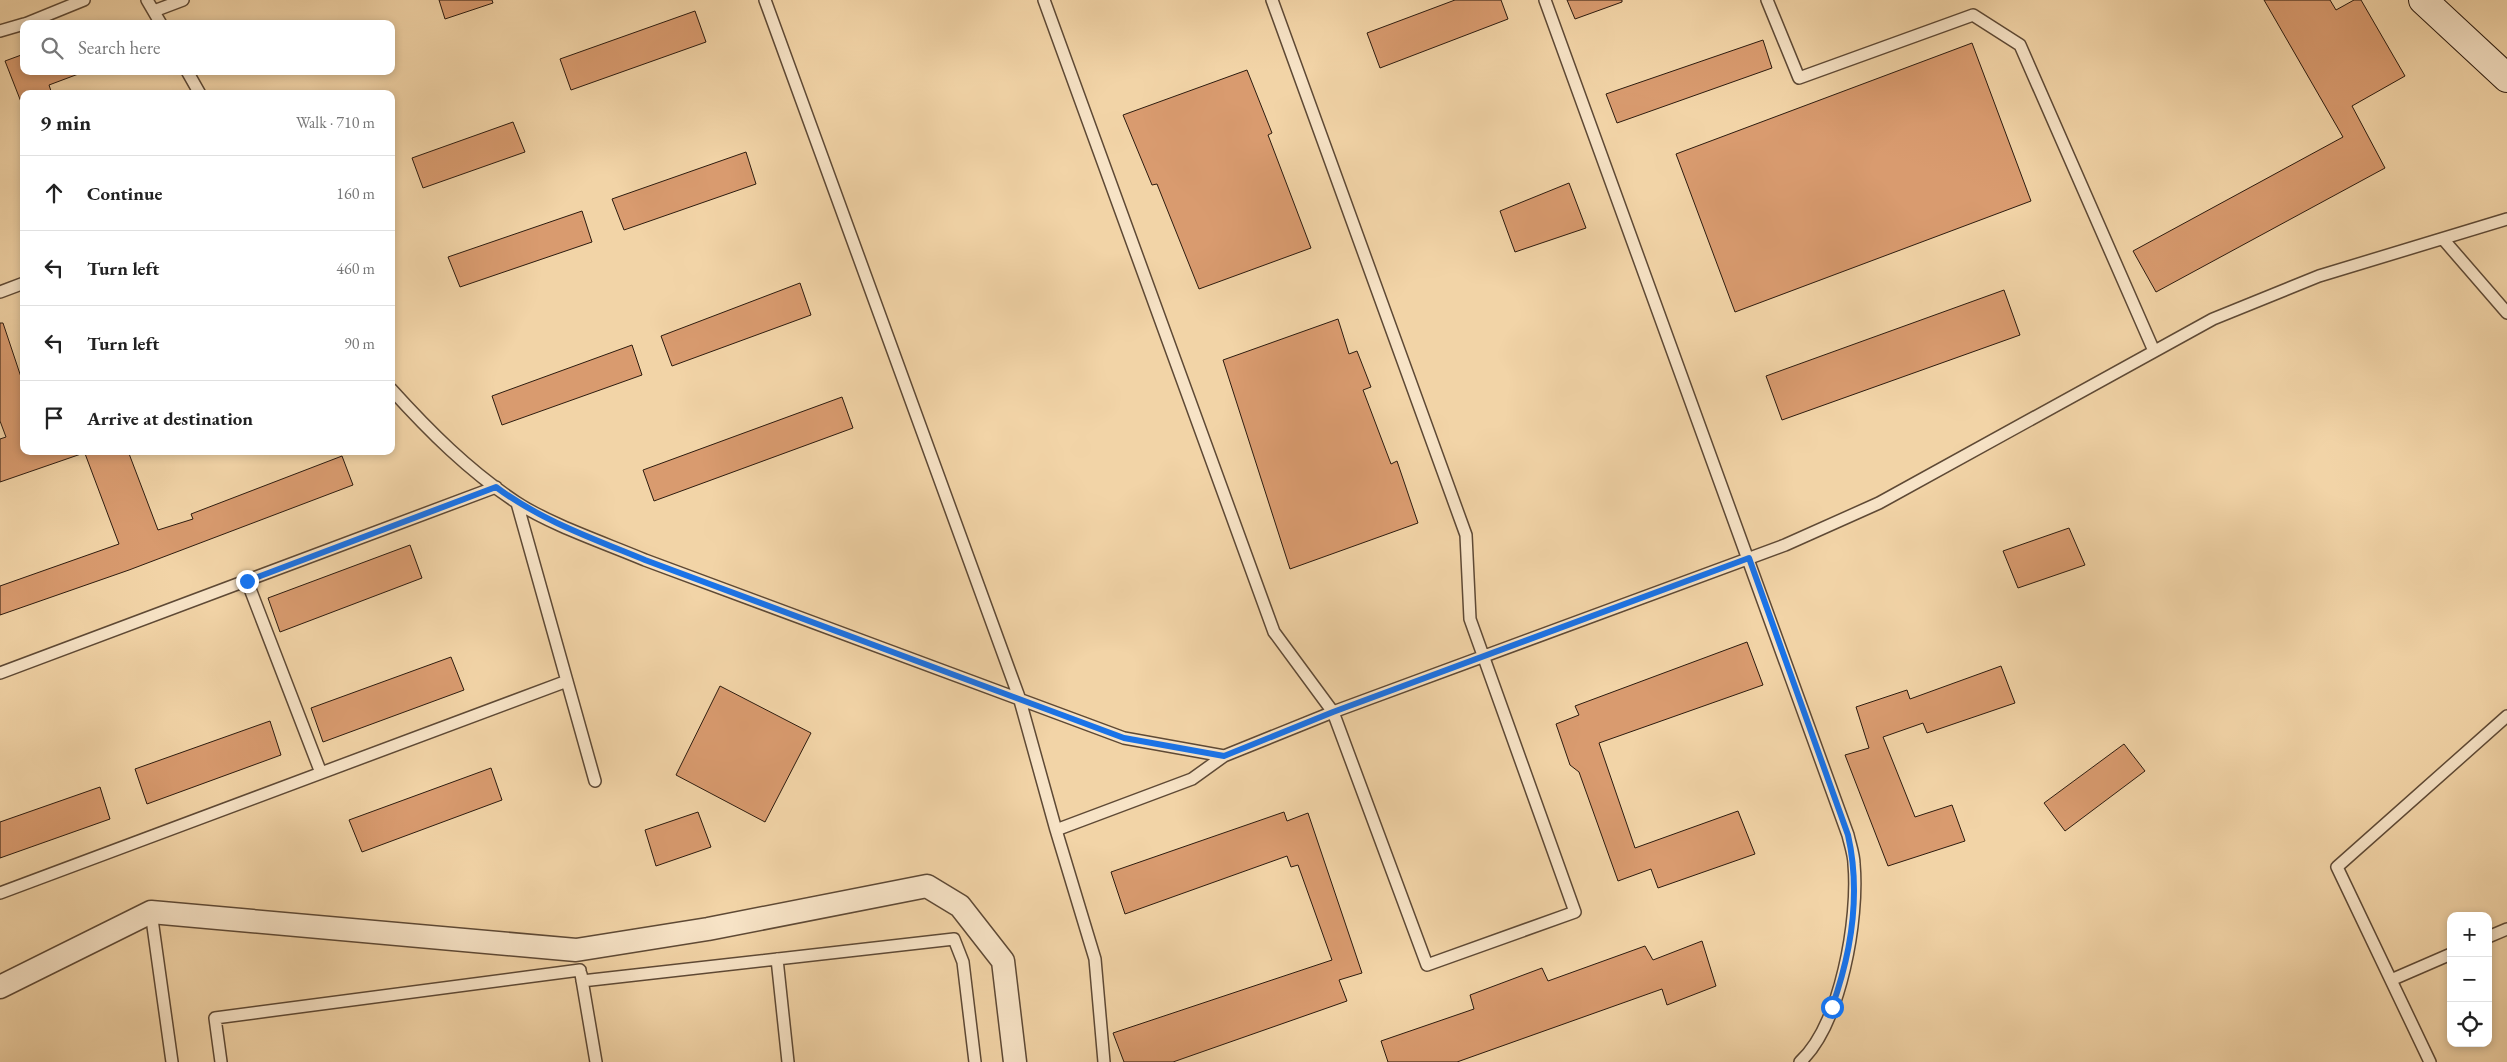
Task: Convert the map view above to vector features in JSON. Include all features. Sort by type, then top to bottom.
[{"type":"street","points":[[2423,0],[2507,78]]},
{"type":"street","points":[[0,987],[150,912],[579,967],[708,929],[927,886],[960,906],[1003,961],[1015,1062]]},
{"type":"lane","points":[[35,20],[84,0]]},
{"type":"lane","points":[[147,0],[159,20]]},
{"type":"lane","points":[[154,11],[183,0]]},
{"type":"lane","points":[[765,0],[1019,698],[1095,959],[1104,1062]]},
{"type":"lane","points":[[1044,0],[1274,632],[1333,712],[1427,965],[1575,912],[1470,619],[1466,535],[1272,0]]},
{"type":"lane","points":[[1545,0],[1848,835],[1854,863],[1854,914],[1841,982],[1823,1028],[1808,1055],[1800,1062]]},
{"type":"lane","points":[[1767,0],[1799,78],[1973,15],[2020,45],[2154,351]]},
{"type":"lane","points":[[0,31],[20,25]]},
{"type":"lane","points":[[189,75],[198,90]]},
{"type":"lane","points":[[1056,830],[1192,779],[1224,756],[1333,712],[1749,558],[1879,503],[2213,319],[2319,276],[2507,219]]},
{"type":"lane","points":[[2444,239],[2507,313]]},
{"type":"lane","points":[[0,292],[20,284]]},
{"type":"lane","points":[[395,393],[428,430],[472,470],[517,503],[574,530],[645,560],[1124,738],[1224,756]]},
{"type":"lane","points":[[0,673],[496,487]]},
{"type":"lane","points":[[517,503],[595,781]]},
{"type":"lane","points":[[247,581],[321,773]]},
{"type":"lane","points":[[0,893],[567,681]]},
{"type":"lane","points":[[2430,1062],[2338,867],[2507,716]]},
{"type":"lane","points":[[150,912],[172,1062]]},
{"type":"lane","points":[[2492,935],[2507,929]]},
{"type":"lane","points":[[221,1062],[215,1018],[579,967],[776,959],[954,939],[963,962],[975,1062]]},
{"type":"lane","points":[[2391,980],[2447,956]]},
{"type":"lane","points":[[776,959],[788,1062]]},
{"type":"lane","points":[[579,967],[596,1062]]},
{"type":"building","points":[[439,0],[492,0],[493,3],[445,19]]},
{"type":"building","points":[[1455,0],[1501,0],[1508,19],[1380,68],[1367,33]]},
{"type":"building","points":[[1567,0],[1622,0],[1622,2],[1575,19]]},
{"type":"building","points":[[2264,0],[2330,0],[2336,10],[2354,0],[2361,0],[2405,76],[2352,106],[2385,168],[2156,292],[2133,251],[2343,137]]},
{"type":"building","points":[[695,11],[706,42],[571,90],[560,59]]},
{"type":"building","points":[[1763,40],[1772,68],[1617,123],[1606,94]]},
{"type":"building","points":[[1972,43],[2031,201],[1735,312],[1676,154]]},
{"type":"building","points":[[20,55],[20,75],[76,75],[49,85],[51,90],[20,90],[20,99],[5,61]]},
{"type":"building","points":[[1247,70],[1272,133],[1268,135],[1311,248],[1199,289],[1157,184],[1152,185],[1123,115]]},
{"type":"building","points":[[513,122],[525,152],[423,188],[412,158]]},
{"type":"building","points":[[746,152],[756,184],[624,230],[612,199]]},
{"type":"building","points":[[1569,183],[1586,228],[1515,252],[1500,211]]},
{"type":"building","points":[[582,211],[592,242],[460,287],[448,257]]},
{"type":"building","points":[[800,283],[811,315],[672,366],[661,336]]},
{"type":"building","points":[[2004,290],[2020,335],[1782,420],[1766,376]]},
{"type":"building","points":[[1338,319],[1349,354],[1357,351],[1371,387],[1363,390],[1391,464],[1397,461],[1418,523],[1290,569],[1223,360]]},
{"type":"building","points":[[0,323],[3,323],[20,374],[20,455],[78,455],[0,482],[0,439],[6,437],[0,421]]},
{"type":"building","points":[[632,345],[642,375],[502,425],[492,396]]},
{"type":"building","points":[[842,397],[853,428],[654,501],[643,470]]},
{"type":"building","points":[[86,455],[130,455],[158,530],[193,519],[191,514],[342,456],[353,485],[129,570],[0,615],[0,586],[119,544]]},
{"type":"building","points":[[2069,528],[2085,565],[2018,588],[2003,551]]},
{"type":"building","points":[[410,545],[422,578],[280,632],[268,598]]},
{"type":"building","points":[[1747,642],[1763,685],[1599,743],[1635,848],[1738,811],[1755,854],[1658,888],[1651,869],[1618,881],[1579,772],[1570,765],[1556,724],[1579,715],[1575,706]]},
{"type":"building","points":[[451,657],[464,690],[323,742],[311,708]]},
{"type":"building","points":[[2001,666],[2015,703],[1927,733],[1923,723],[1883,737],[1915,817],[1952,805],[1965,841],[1888,866],[1845,755],[1869,748],[1856,707],[1907,690],[1910,699]]},
{"type":"building","points":[[720,686],[811,733],[765,822],[676,775]]},
{"type":"building","points":[[270,721],[281,755],[147,804],[135,769]]},
{"type":"building","points":[[2124,744],[2145,771],[2065,831],[2044,803]]},
{"type":"building","points":[[491,768],[502,800],[362,852],[349,820]]},
{"type":"building","points":[[100,787],[110,819],[0,858],[0,822]]},
{"type":"building","points":[[698,812],[711,847],[656,866],[645,830]]},
{"type":"building","points":[[1284,812],[1287,821],[1308,813],[1362,973],[1339,980],[1347,1001],[1173,1062],[1124,1062],[1113,1033],[1332,960],[1298,865],[1291,867],[1287,856],[1125,914],[1111,872]]},
{"type":"building","points":[[1702,941],[1716,986],[1667,1005],[1662,989],[1457,1062],[1388,1062],[1381,1041],[1474,1009],[1470,995],[1542,968],[1548,981],[1645,946],[1653,960]]},
{"type":"route","points":[[247,581],[496,487],[517,503],[645,560],[1124,738],[1224,756],[1333,712],[1749,558],[1848,835],[1854,863],[1854,914],[1841,982],[1832,1007]]}]
